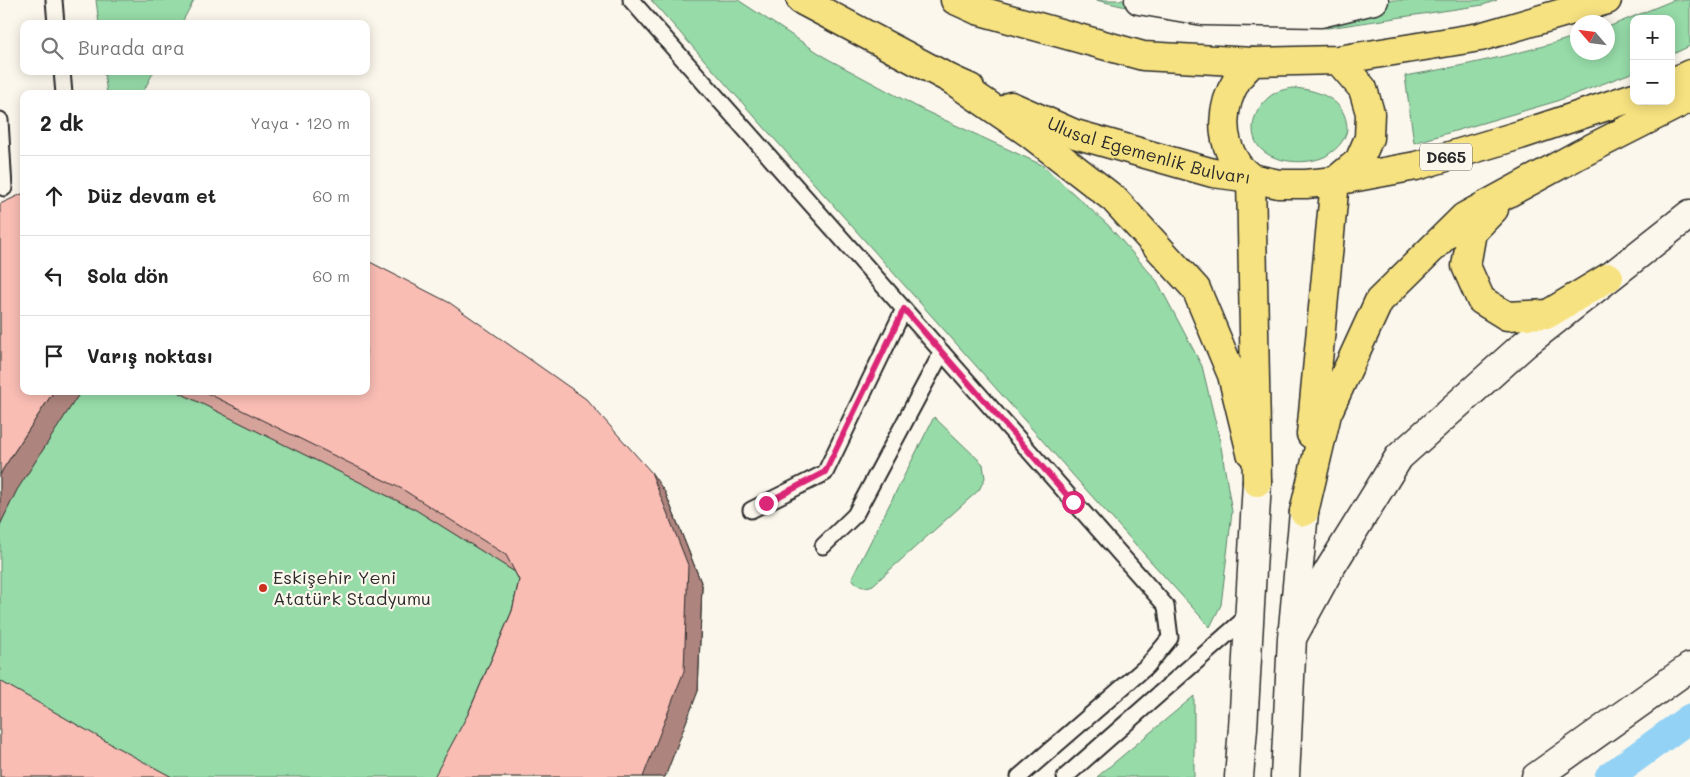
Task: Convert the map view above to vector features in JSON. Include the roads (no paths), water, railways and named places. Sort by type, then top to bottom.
[{"type":"main road","name":"Ulusal Egemenlik Bulvarı","points":[[800,0],[952,80],[1075,134],[1214,173],[1279,184],[1335,181],[1416,166],[1630,98]]},
{"type":"main road","points":[[955,0],[977,10],[1143,56],[1253,62],[1338,60],[1480,37],[1606,0]]},
{"type":"main road","points":[[1304,512],[1335,181],[1359,161],[1369,138],[1370,113],[1363,89],[1338,60]]},
{"type":"main road","points":[[1253,62],[1238,78],[1227,99],[1224,122],[1227,145],[1238,165],[1251,178],[1257,482]]},
{"type":"main road","points":[[1675,81],[1690,74]]},
{"type":"main road","points":[[952,80],[1029,132],[1114,199],[1196,289],[1232,375],[1257,482]]},
{"type":"main road","points":[[1304,512],[1327,414],[1379,301],[1464,217],[1578,155],[1690,98]]},
{"type":"main road","points":[[1511,192],[1472,232],[1466,266],[1481,300],[1507,316],[1548,314],[1609,278]]},
{"type":"street","points":[[1139,0],[1203,11],[1321,13],[1374,0]]},
{"type":"street","points":[[1292,638],[1329,570],[1399,457],[1525,344],[1690,214]]},
{"type":"street","points":[[1239,777],[1257,482]]},
{"type":"street","points":[[1285,777],[1292,638],[1304,512]]},
{"type":"street","points":[[1536,777],[1690,666]]},
{"type":"lane","points":[[54,0],[56,20]]},
{"type":"lane","points":[[631,0],[1166,606],[1170,638],[1147,666],[1019,777]]},
{"type":"lane","points":[[62,75],[64,90]]},
{"type":"lane","points":[[0,120],[4,188]]},
{"type":"lane","points":[[751,510],[825,472],[904,309]]},
{"type":"lane","points":[[823,546],[855,515],[942,352]]},
{"type":"lane","points":[[1065,777],[1250,614]]},
{"type":"waterway","points":[[1609,777],[1690,718]]},
{"type":"place","name":"Eskişehir Yeni Atatürk Stadyumu","points":[[263,588]]}]
